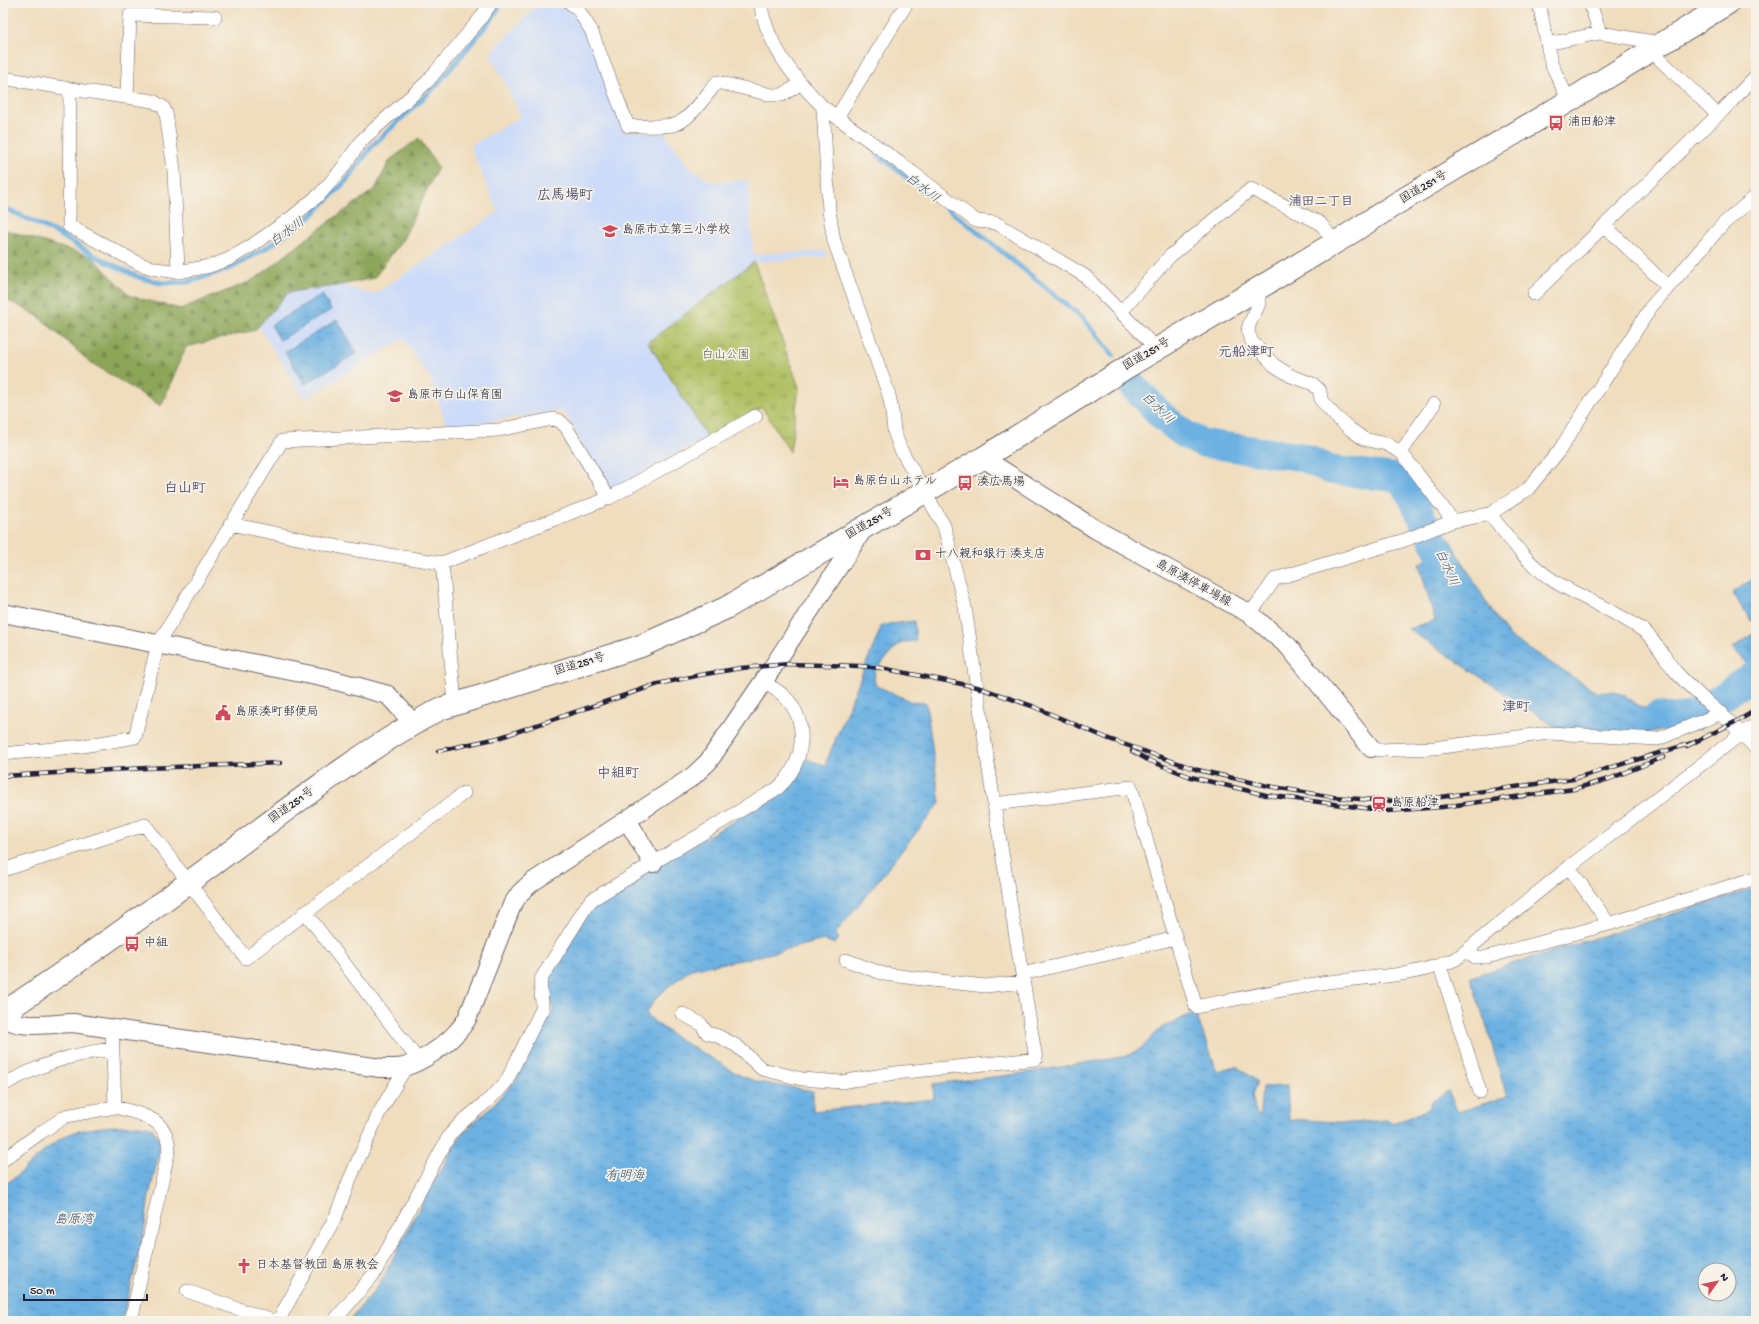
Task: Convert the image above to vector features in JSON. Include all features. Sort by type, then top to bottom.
[{"type":"highway","name":"国道251号","points":[[3,1014],[188,883],[366,752],[413,723],[440,709],[641,646],[726,608],[983,458],[1157,349],[1569,101],[1728,3]]},
{"type":"street","points":[[70,90],[69,226],[140,264],[156,269],[178,272],[210,266],[229,259],[251,246],[291,218],[320,194],[341,170],[362,140],[427,82],[480,19],[490,3]]},
{"type":"street","points":[[570,3],[577,8],[591,30],[628,126],[674,125],[681,122],[717,82],[772,95],[782,95],[800,84]]},
{"type":"street","points":[[760,3],[770,38],[783,60],[800,84],[827,114],[912,172],[976,221],[996,222],[1085,276],[1157,349]]},
{"type":"street","points":[[683,1014],[701,1024],[707,1033],[718,1036],[737,1046],[762,1069],[802,1079],[841,1082],[896,1073],[1036,1059],[994,804],[965,607],[944,526],[900,448],[894,431],[889,395],[834,241],[829,211],[827,114],[907,3]]},
{"type":"street","points":[[1539,3],[1551,63],[1569,101]]},
{"type":"street","points":[[1590,3],[1600,33]]},
{"type":"street","points":[[127,97],[130,15],[215,17]]},
{"type":"street","points":[[1547,44],[1600,33],[1655,47],[1718,115]]},
{"type":"street","points":[[1534,294],[1605,226],[1608,221],[1718,115],[1756,76]]},
{"type":"street","points":[[3,78],[70,90],[153,101],[163,108],[166,113],[174,170],[178,272]]},
{"type":"street","points":[[1121,312],[1169,257],[1251,189],[1320,223],[1335,242]]},
{"type":"street","points":[[1250,614],[1275,579],[1405,540],[1449,522],[1490,514],[1528,489],[1559,451],[1651,307],[1667,286],[1723,224],[1756,196]]},
{"type":"street","points":[[1605,226],[1667,286]]},
{"type":"street","points":[[1259,287],[1259,304],[1248,325],[1248,332],[1252,342],[1274,366],[1291,376],[1313,384],[1320,391],[1321,400],[1335,416],[1350,429],[1364,439],[1386,444],[1401,452],[1449,522]]},
{"type":"street","points":[[1401,452],[1434,404]]},
{"type":"street","points":[[230,524],[350,549],[442,563],[609,498],[756,416]]},
{"type":"street","points":[[3,754],[83,746],[135,737],[158,644],[282,441],[499,430],[553,419],[560,421],[566,426],[609,498]]},
{"type":"street","name":"島原湊停車場線","points":[[983,458],[1095,529],[1250,614],[1288,646],[1371,748]]},
{"type":"street","points":[[1490,514],[1524,557],[1554,581],[1604,607],[1646,632],[1675,671],[1700,697],[1721,712],[1756,749]]},
{"type":"street","points":[[278,1321],[336,1216],[348,1181],[379,1113],[412,1064],[449,1040],[460,1030],[467,1019],[512,905],[520,893],[531,883],[692,777],[708,762],[763,682],[864,527]]},
{"type":"street","points":[[442,563],[456,704]]},
{"type":"street","points":[[3,613],[326,678],[388,695],[413,723]]},
{"type":"street","points":[[334,1321],[374,1274],[449,1136],[455,1128],[498,1092],[506,1082],[542,1009],[543,1000],[540,986],[541,980],[587,905],[778,788],[786,781],[800,752],[803,738],[800,723],[788,699],[763,682]]},
{"type":"street","points":[[1371,748],[1380,750],[1434,748],[1549,733],[1658,739],[1721,712]]},
{"type":"street","points":[[994,804],[1131,787],[1196,1007],[1322,983],[1401,975],[1440,966],[1456,959],[1467,952],[1569,868],[1742,733],[1756,725]]},
{"type":"street","points":[[3,870],[145,825],[246,958],[464,793]]},
{"type":"street","points":[[627,820],[654,863]]},
{"type":"street","points":[[1569,868],[1609,924]]},
{"type":"street","points":[[1467,952],[1475,957],[1487,957],[1609,924],[1756,878]]},
{"type":"street","points":[[305,912],[412,1064]]},
{"type":"street","points":[[846,960],[884,974],[985,986],[1023,978],[1176,938]]},
{"type":"street","points":[[1440,966],[1480,1092]]},
{"type":"street","points":[[3,1014],[6,1019],[14,1023],[26,1025],[72,1023],[380,1068],[412,1064]]},
{"type":"street","points":[[112,1028],[115,1107]]},
{"type":"street","points":[[3,1085],[26,1072],[61,1058],[87,1052],[112,1049]]},
{"type":"street","points":[[3,1160],[66,1116],[115,1107],[150,1117],[158,1123],[168,1139],[169,1149],[131,1321]]},
{"type":"street","points":[[187,1291],[273,1321]]},
{"type":"shaded area","name":"島原市立第三小学校","points":[[547,3],[560,3],[568,6],[586,31],[627,131],[664,133],[692,169],[712,182],[748,180],[753,254],[826,251],[827,257],[754,262],[648,342],[707,437],[609,490],[566,415],[562,412],[557,411],[447,427],[432,381],[403,339],[305,399],[257,324],[289,286],[328,280],[373,295],[498,212],[470,146],[521,116],[490,53],[531,11],[539,5]]},
{"type":"green space","points":[[419,138],[438,167],[403,239],[374,278],[336,286],[289,292],[255,330],[186,347],[161,406],[90,362],[38,316],[3,298],[3,229],[92,257],[131,296],[180,309],[249,282],[259,276],[322,227],[375,189],[390,160]]},
{"type":"green space","name":"白山公園","points":[[754,262],[799,387],[790,452],[762,407],[707,437],[648,342]]},
{"type":"water","points":[[322,294],[331,310],[280,340],[271,325]]},
{"type":"water","points":[[337,320],[357,353],[305,384],[285,352]]},
{"type":"water","points":[[1440,532],[1445,539],[1448,537],[1494,615],[1510,637],[1598,693],[1615,692],[1621,694],[1641,707],[1654,711],[1696,711],[1696,719],[1667,730],[1642,734],[1556,727],[1408,629],[1435,620],[1419,564],[1432,557],[1426,545],[1430,542],[1428,538]]},
{"type":"water","points":[[1756,577],[1756,617],[1751,621],[1732,593]]},
{"type":"water","name":"有明海","points":[[914,621],[916,641],[904,642],[898,645],[875,671],[874,681],[877,686],[912,702],[926,703],[940,803],[835,934],[839,938],[835,944],[824,940],[747,959],[691,969],[668,987],[654,1001],[646,1013],[656,1023],[679,1039],[741,1076],[758,1082],[813,1091],[813,1111],[934,1099],[933,1084],[1011,1075],[1127,1056],[1143,1047],[1161,1028],[1195,1012],[1217,1071],[1236,1066],[1257,1081],[1252,1095],[1256,1113],[1260,1116],[1262,1087],[1287,1086],[1289,1119],[1351,1123],[1387,1120],[1391,1123],[1406,1119],[1430,1108],[1430,1103],[1448,1091],[1458,1112],[1508,1096],[1470,977],[1756,888],[1756,1321],[349,1321],[379,1285],[426,1196],[461,1135],[493,1105],[516,1080],[553,1010],[547,982],[562,959],[591,904],[782,793],[806,759],[825,765],[882,625]]},
{"type":"water","points":[[1756,632],[1756,689],[1737,691],[1720,706],[1711,700],[1750,666],[1732,648]]},
{"type":"water","name":"島原湾","points":[[140,1125],[151,1127],[160,1140],[159,1153],[149,1196],[144,1232],[122,1321],[3,1321],[3,1186],[20,1173],[47,1148],[66,1136],[75,1132],[91,1129]]},
{"type":"waterway","name":"白水川","points":[[3,207],[55,232],[93,255],[138,277],[161,283],[188,282],[231,268],[271,245],[310,217],[347,180],[372,146],[437,85],[493,17],[502,3]]},
{"type":"waterway","name":"白水川","points":[[877,154],[974,229],[1083,318],[1113,355]]},
{"type":"waterway","name":"白水川","points":[[1132,385],[1163,417],[1184,434],[1201,443],[1302,457],[1331,470],[1391,477],[1405,483],[1443,560]]},
{"type":"waterway","name":"白水川","points":[[1657,716],[1675,718],[1696,715],[1756,674]]},
{"type":"railway","points":[[438,751],[498,738],[658,684],[741,668],[789,664],[881,668],[977,687],[1032,706],[1109,739],[1198,770],[1268,786],[1333,797],[1387,801],[1441,797],[1573,779],[1692,743]]},
{"type":"railway","points":[[1687,746],[1756,710]]},
{"type":"railway","points":[[1132,751],[1148,760],[1191,777],[1266,795],[1387,811],[1442,807],[1574,789],[1609,779],[1664,757]]},
{"type":"railway","points":[[3,776],[147,768],[280,763]]},
{"type":"place","name":"浦田船津","points":[[1556,123]]},
{"type":"place","name":"島原市立第三小学校","points":[[610,231]]},
{"type":"place","name":"島原市白山保育園","points":[[395,396]]},
{"type":"place","name":"島原白山ホテル","points":[[841,482]]},
{"type":"place","name":"湊広馬場","points":[[965,483]]},
{"type":"place","name":"十八親和銀行 湊支店","points":[[923,555]]},
{"type":"place","name":"島原湊町郵便局","points":[[223,713]]},
{"type":"place","name":"島原船津","points":[[1379,804]]},
{"type":"place","name":"中組","points":[[132,944]]},
{"type":"place","name":"日本基督教団 島原教会","points":[[244,1266]]},
{"type":"district","name":"広馬場町","points":[[565,196]]},
{"type":"district","name":"浦田二丁目","points":[[1321,202]]},
{"type":"district","name":"元船津町","points":[[1246,353]]},
{"type":"district","name":"白山町","points":[[185,489]]},
{"type":"district","name":"津町","points":[[1516,708]]},
{"type":"district","name":"中組町","points":[[618,774]]}]
